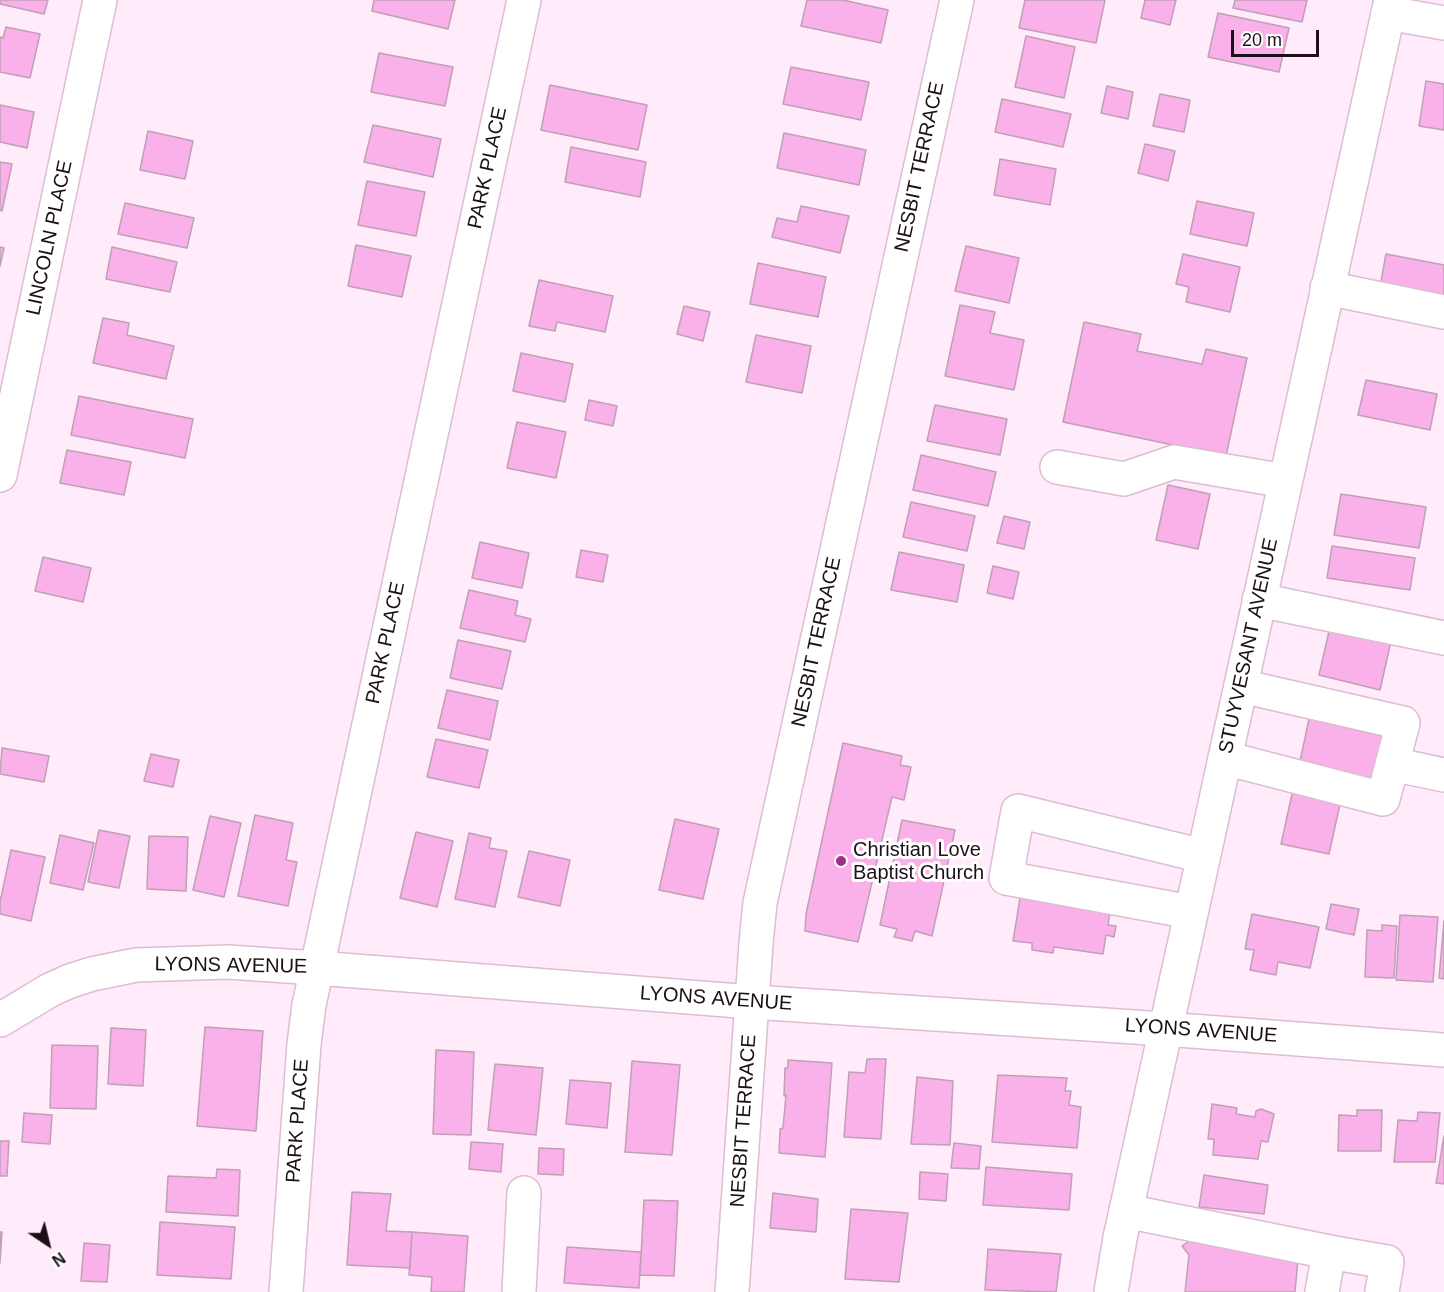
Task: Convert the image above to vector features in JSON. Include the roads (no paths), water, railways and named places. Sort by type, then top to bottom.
[{"type":"street","name":"LINCOLN PLACE","points":[[0,475],[100,0]]},
{"type":"street","name":"PARK PLACE","points":[[286,1292],[305,1035],[316,968],[524,0]]},
{"type":"street","name":"NESBIT TERRACE","points":[[732,1292],[760,903],[957,0]]},
{"type":"street","points":[[1390,6],[1444,23]]},
{"type":"street","name":"STUYVESANT AVENUE","points":[[1111,1292],[1165,1029],[1390,6]]},
{"type":"street","points":[[1327,288],[1444,312]]},
{"type":"street","points":[[1058,468],[1124,479],[1174,462],[1285,481]]},
{"type":"street","points":[[1259,600],[1444,638]]},
{"type":"street","points":[[1225,758],[1383,799],[1403,723],[1241,686]]},
{"type":"street","points":[[1392,764],[1444,775]]},
{"type":"street","points":[[1191,912],[1006,878],[1018,811],[1203,856]]},
{"type":"street","name":"LYONS AVENUE","points":[[0,1020],[70,981],[92,974],[136,964],[228,962],[752,1002],[1444,1050]]},
{"type":"street","points":[[519,1292],[524,1193]]},
{"type":"street","points":[[1126,1211],[1387,1262],[1382,1292]]},
{"type":"street","points":[[1322,1292],[1329,1252]]},
{"type":"place","name":"Christian Love Baptist Church","points":[[841,861]]}]
